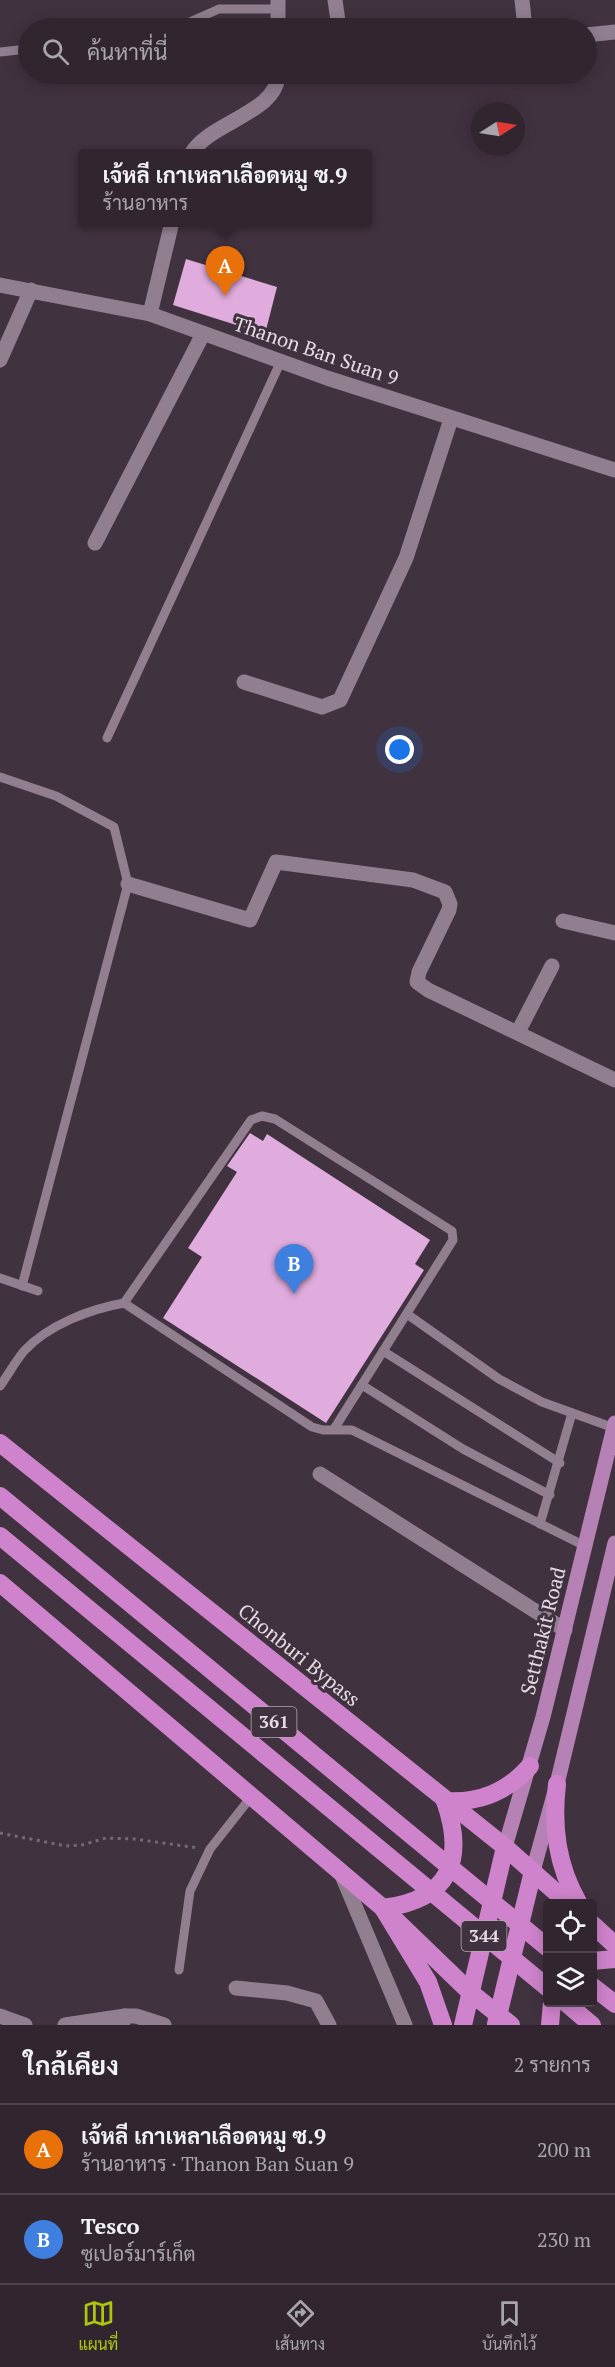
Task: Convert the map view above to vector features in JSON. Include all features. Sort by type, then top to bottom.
[{"type":"highway","name":"Chonburi Bypass","points":[[0,1443],[445,1802],[505,1847],[564,1899]]},
{"type":"highway","name":"361","points":[[0,1496],[543,1944]]},
{"type":"highway","name":"361","points":[[0,1536],[543,1984]]},
{"type":"highway","points":[[0,1583],[383,1908],[502,2022]]},
{"type":"highway","points":[[383,1908],[403,1905],[423,1898],[440,1884],[451,1866],[455,1844],[453,1823],[445,1802],[461,1802],[493,1795],[507,1788],[530,1766]]},
{"type":"highway","points":[[557,1784],[555,1828],[558,1850],[564,1872],[577,1899]]},
{"type":"highway","name":"344","points":[[463,2025],[505,1847]]},
{"type":"highway","name":"344","points":[[502,2022],[533,1871]]},
{"type":"highway","points":[[383,1908],[428,1982],[443,2025]]},
{"type":"highway","points":[[597,1928],[615,1945]]},
{"type":"highway","points":[[597,1961],[615,1959]]},
{"type":"highway","points":[[597,1990],[615,2004]]},
{"type":"highway","points":[[550,2025],[552,2007]]},
{"type":"highway","points":[[571,2007],[592,2025]]},
{"type":"main road","name":"Setthakit Road","points":[[505,1847],[530,1766],[614,1426]]},
{"type":"main road","points":[[533,1871],[557,1784],[615,1543]]},
{"type":"street","points":[[335,0],[338,18]]},
{"type":"street","points":[[522,0],[524,18]]},
{"type":"street","points":[[597,34],[615,32]]},
{"type":"street","points":[[194,149],[198,142],[258,106],[272,94],[275,84]]},
{"type":"street","points":[[150,314],[171,227]]},
{"type":"street","name":"Thanon Ban Suan 9","points":[[1,284],[150,314],[281,362],[451,419],[615,470]]},
{"type":"street","points":[[0,360],[31,290]]},
{"type":"street","points":[[95,543],[203,334]]},
{"type":"street","points":[[244,682],[322,707],[340,700],[406,558],[451,419]]},
{"type":"street","points":[[128,884],[250,920],[276,862],[413,880],[445,892],[450,904],[449,910],[418,972],[417,982],[428,990],[615,1080]]},
{"type":"street","points":[[563,921],[615,933]]},
{"type":"street","points":[[518,1032],[552,966]]},
{"type":"street","points":[[320,1474],[565,1630]]},
{"type":"street","points":[[340,1871],[405,2025]]},
{"type":"street","points":[[236,1988],[287,1993],[316,2001],[329,2025]]},
{"type":"street","points":[[0,2016],[25,2025]]},
{"type":"street","points":[[65,2025],[124,2021],[136,2016],[164,2025]]},
{"type":"lane","points":[[199,18],[219,9],[278,4]]},
{"type":"lane","points":[[0,52],[18,50]]},
{"type":"lane","points":[[107,738],[281,362]]},
{"type":"lane","points":[[0,777],[56,796],[114,827],[128,884],[22,1286]]},
{"type":"lane","points":[[0,1386],[24,1351],[39,1338],[85,1314],[124,1303],[251,1120],[262,1116],[275,1119],[452,1231],[453,1240],[334,1429]]},
{"type":"lane","points":[[0,1278],[38,1292]]},
{"type":"lane","points":[[124,1303],[312,1427],[323,1430],[352,1430],[585,1546]]},
{"type":"lane","points":[[407,1314],[499,1379],[542,1402],[614,1426]]},
{"type":"lane","points":[[383,1351],[560,1463]]},
{"type":"lane","points":[[362,1385],[463,1449],[550,1495]]},
{"type":"lane","points":[[540,1524],[560,1463],[572,1413]]},
{"type":"lane","points":[[179,1970],[190,1891],[210,1849],[251,1797]]},
{"type":"path","points":[[0,1833],[66,1846],[82,1845],[106,1838],[134,1839],[210,1849]]},
{"type":"building","points":[[186,259],[277,287],[265,334],[173,305]]},
{"type":"building","points":[[250,1133],[263,1141],[267,1134],[430,1240],[415,1264],[424,1270],[326,1423],[163,1318],[202,1257],[188,1248],[237,1172],[227,1166]]},
{"type":"place","name":"เจ้หลี เกาเหลาเลือดหมู ซ.9","points":[[225,296]]},
{"type":"place","name":"Tesco","points":[[294,1294]]}]
